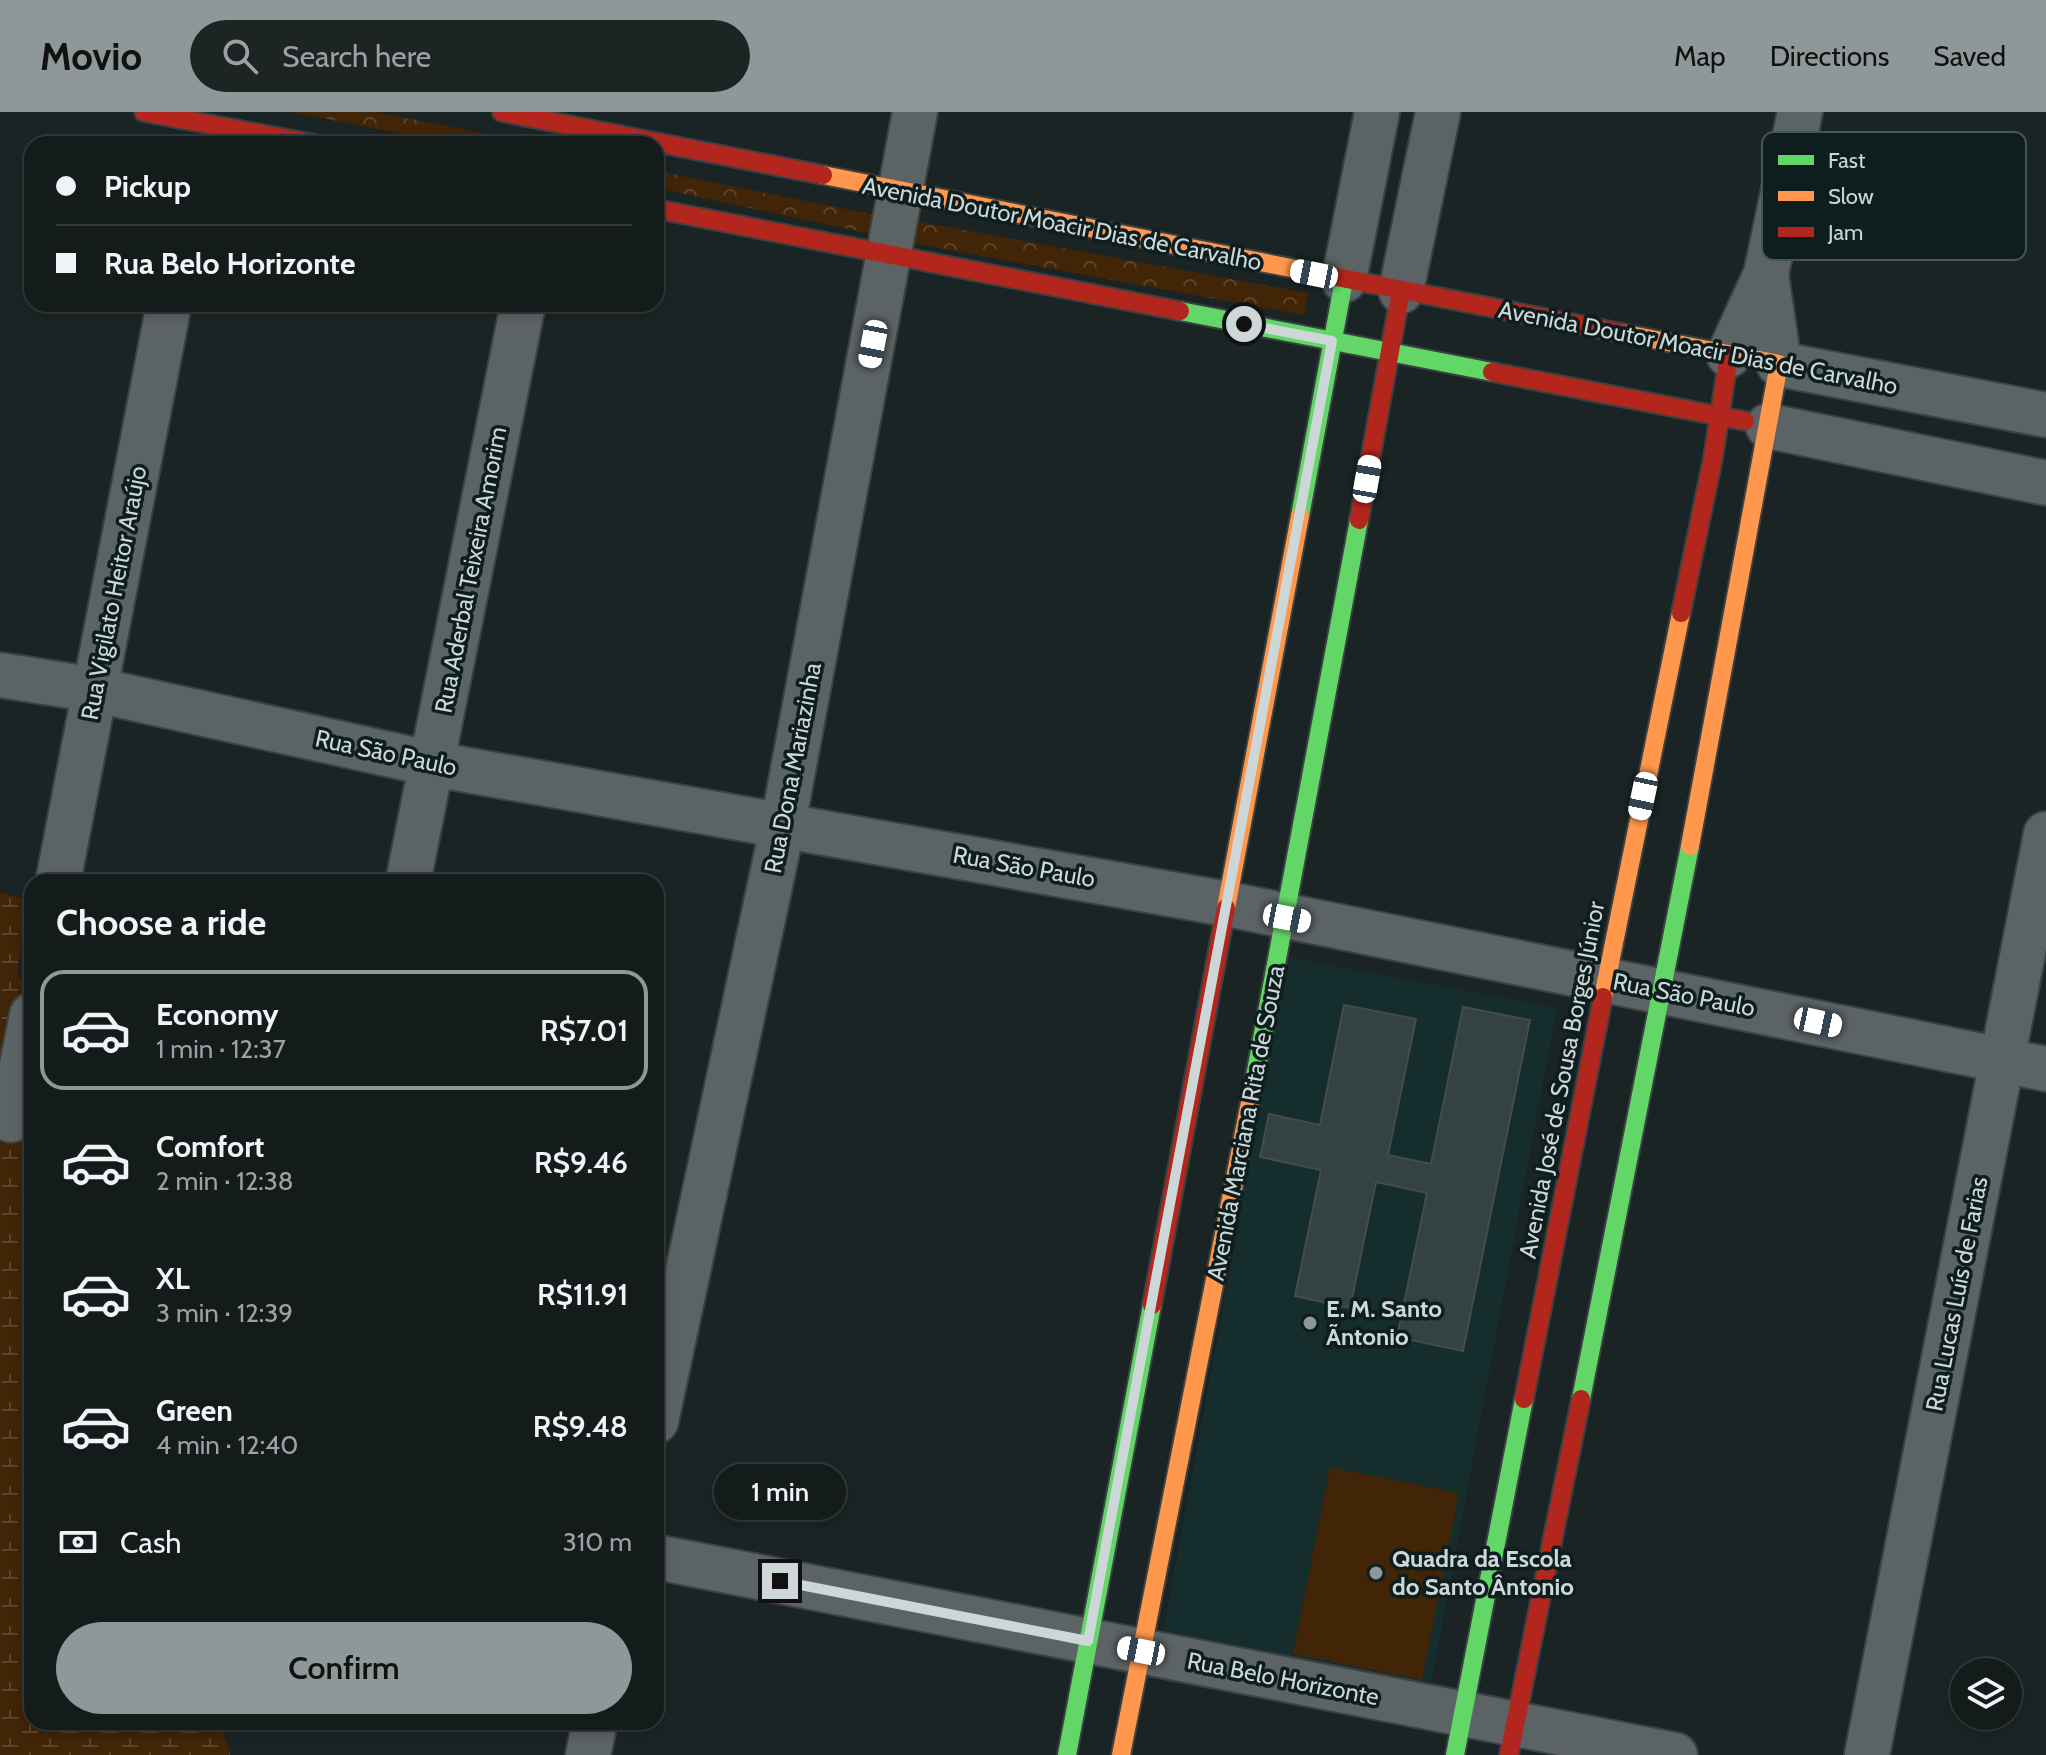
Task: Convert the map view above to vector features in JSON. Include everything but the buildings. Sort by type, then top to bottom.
[{"type":"street","points":[[144,112],[265,136]]},
{"type":"street","name":"Avenida Doutor Moacir Dias de Carvalho","points":[[502,112],[610,136]]},
{"type":"street","name":"Rua Dona Mariazinha","points":[[664,1383],[783,824],[915,112]]},
{"type":"street","points":[[1067,1755],[1088,1641],[1140,1406],[1227,904],[1377,112]]},
{"type":"street","name":"Avenida Marciana Rita de Souza","points":[[1121,1755],[1182,1411],[1287,918],[1389,353],[1438,112]]},
{"type":"street","points":[[1796,132],[1800,112]]},
{"type":"street","name":"Avenida Doutor Moacir Dias de Carvalho","points":[[664,146],[2046,415]]},
{"type":"street","points":[[664,211],[1718,415],[2046,483]]},
{"type":"street","points":[[1729,355],[1766,274],[1769,260]]},
{"type":"street","points":[[1512,1740],[1664,990],[1779,364],[1766,274]]},
{"type":"street","name":"Rua Vigilato Heitor Araújo","points":[[60,874],[167,312]]},
{"type":"street","name":"Rua Aderbal Teixeira Amorim","points":[[410,874],[521,312]]},
{"type":"street","name":"Avenida José de Sousa Borges Júnior","points":[[1459,1734],[1606,980],[1713,458],[1729,355]]},
{"type":"street","name":"Rua São Paulo","points":[[0,675],[96,690],[433,764],[1227,904],[2046,1069]]},
{"type":"street","name":"Rua Lucas Luís de Farias","points":[[1867,1755],[2046,834]]},
{"type":"street","points":[[11,1120],[24,1055]]},
{"type":"street","name":"Rua Belo Horizonte","points":[[664,1559],[1141,1651],[1459,1734],[1675,1755]]},
{"type":"street","points":[[588,1755],[593,1730]]},
{"type":"shaded area","name":"E. M. Santo Ãntonio","points":[[1288,957],[1557,1008],[1431,1684],[1163,1633]],"holes":[[[1345,1005],[1416,1019],[1388,1155],[1431,1164],[1463,1007],[1530,1021],[1463,1351],[1397,1337],[1427,1193],[1376,1182],[1350,1308],[1295,1296],[1321,1170],[1260,1157],[1269,1114],[1320,1125]]]},
{"type":"green space","points":[[292,112],[375,112],[496,136],[412,136]]},
{"type":"green space","points":[[664,173],[886,217],[881,236],[664,190]]},
{"type":"green space","points":[[910,220],[1308,293],[1304,315],[906,242]]},
{"type":"green space","points":[[0,892],[24,899],[17,976],[24,982],[24,1730],[222,1730],[230,1755],[0,1755]]},
{"type":"green space","name":"Quadra da Escola do Santo Ântonio","points":[[1330,1467],[1459,1493],[1422,1680],[1293,1654]]},
{"type":"traffic: fast","points":[[1300,516],[1344,280]]},
{"type":"traffic: fast","points":[[1180,311],[1492,372]]},
{"type":"traffic: fast","points":[[1254,1082],[1359,520]]},
{"type":"traffic: fast","points":[[1581,1399],[1690,846]]},
{"type":"traffic: fast","points":[[1067,1755],[1152,1305]]},
{"type":"traffic: fast","points":[[1455,1755],[1524,1399]]},
{"type":"traffic: slow","points":[[823,175],[1311,272]]},
{"type":"traffic: slow","points":[[1621,333],[1779,364],[1690,846]]},
{"type":"traffic: slow","points":[[1226,908],[1300,516]]},
{"type":"traffic: slow","points":[[1603,997],[1681,613]]},
{"type":"traffic: slow","points":[[1121,1755],[1254,1082]]},
{"type":"traffic: jam","points":[[144,112],[272,136]]},
{"type":"traffic: jam","points":[[502,112],[624,136]]},
{"type":"traffic: jam","points":[[664,144],[823,175]]},
{"type":"traffic: jam","points":[[664,211],[1180,311]]},
{"type":"traffic: jam","points":[[1311,272],[1621,333]]},
{"type":"traffic: jam","points":[[1359,520],[1401,291]]},
{"type":"traffic: jam","points":[[1681,613],[1713,458],[1729,355]]},
{"type":"traffic: jam","points":[[1492,372],[1745,421]]},
{"type":"traffic: jam","points":[[1152,1305],[1226,908]]},
{"type":"traffic: jam","points":[[1524,1399],[1603,997]]},
{"type":"traffic: jam","points":[[1509,1755],[1581,1399]]},
{"type":"place","name":"E. M. Santo Ãntonio","points":[[1310,1323]]},
{"type":"place","name":"Quadra da Escola do Santo Ântonio","points":[[1376,1573]]},
{"type":"route","points":[[780,1581],[1088,1641],[1332,341],[1244,324]]}]
